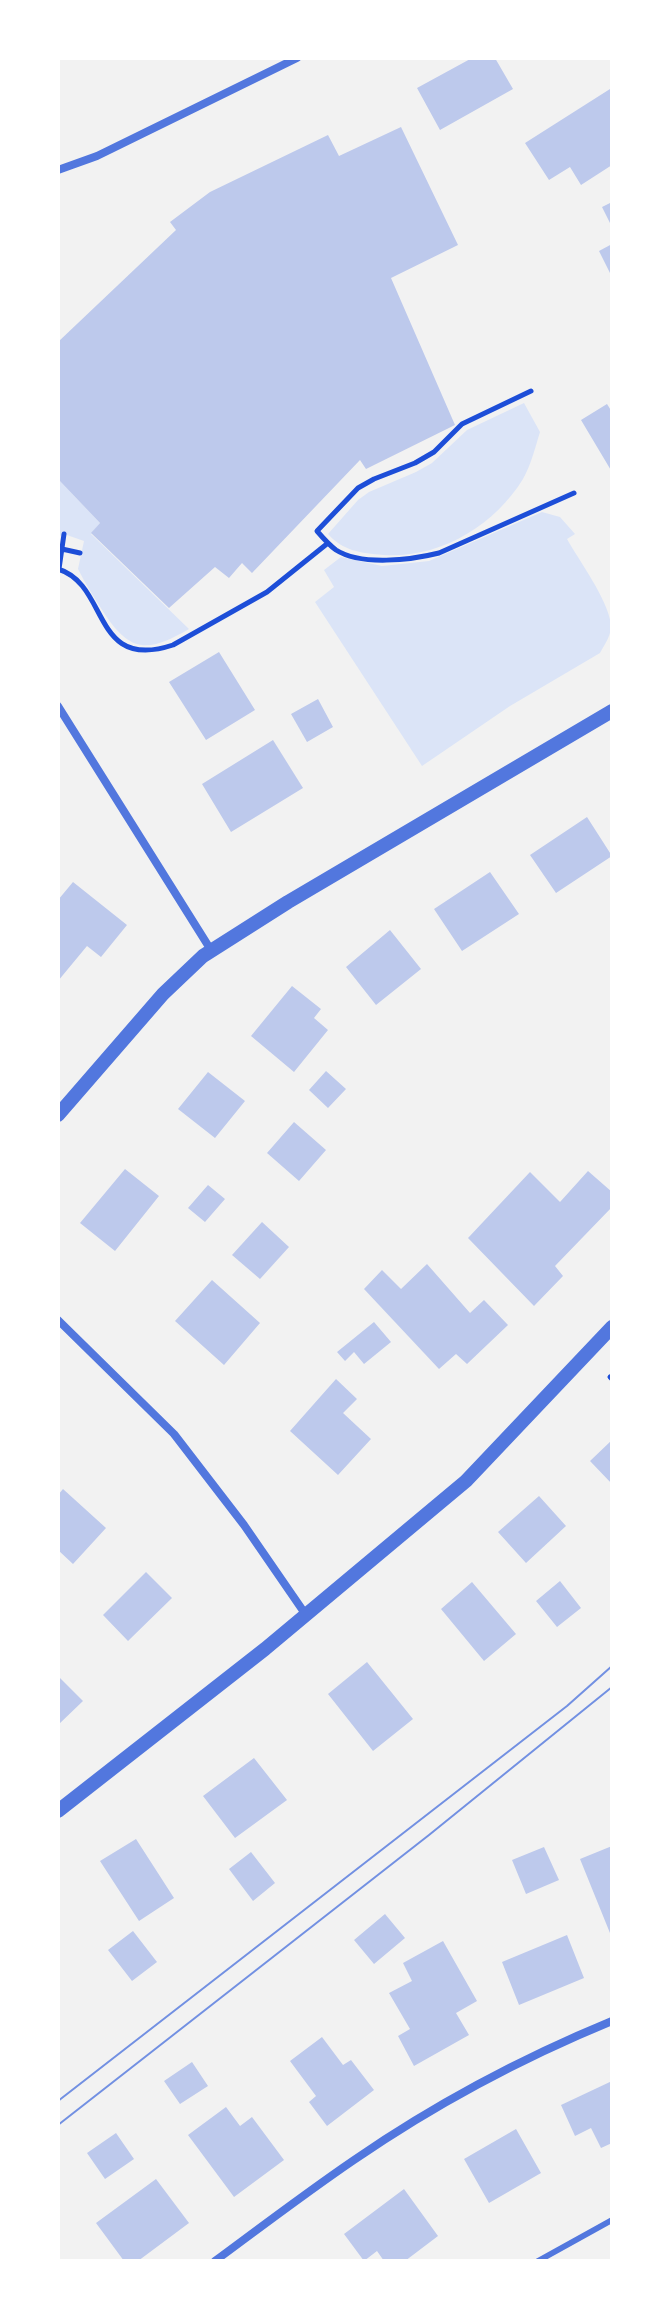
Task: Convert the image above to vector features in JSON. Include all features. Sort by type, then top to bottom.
[{"type":"street","points":[[58,170],[97,156],[297,58]]},
{"type":"street","points":[[58,706],[211,950]]},
{"type":"street","points":[[58,1115],[163,994],[211,950],[612,711]]},
{"type":"street","points":[[58,1320],[174,1434],[244,1525],[306,1615]]},
{"type":"street","points":[[58,1811],[306,1615],[466,1481],[612,1327]]},
{"type":"street","points":[[215,2261],[354,2160],[432,2110],[559,2044],[612,2021]]},
{"type":"lane","points":[[538,2261],[612,2220]]},
{"type":"path","points":[[531,391],[462,424],[434,452],[415,463],[358,488],[317,531],[328,543],[348,555],[378,559],[433,555],[574,493]]},
{"type":"path","points":[[64,534],[58,569],[74,576],[114,638],[129,647],[156,650],[173,645],[267,592],[328,543]]},
{"type":"path","points":[[62,549],[80,553]]},
{"type":"shaded area","points":[[524,403],[540,432],[531,462],[511,496],[481,525],[444,545],[404,555],[353,550],[328,534],[369,492],[432,463],[467,430]]},
{"type":"shaded area","points":[[58,479],[100,523],[91,534],[189,629],[163,642],[142,645],[123,636],[114,626],[78,569],[84,541],[64,534],[58,537]]},
{"type":"shaded area","points":[[542,512],[560,517],[575,534],[567,539],[604,603],[611,624],[608,639],[600,653],[510,706],[422,766],[315,602],[334,587],[324,570],[341,557],[382,566],[429,561]]},
{"type":"building","points":[[472,58],[495,58],[513,89],[440,130],[417,88]]},
{"type":"building","points":[[610,89],[612,165],[581,185],[570,167],[549,180],[525,143]]},
{"type":"building","points":[[401,127],[458,245],[391,278],[455,425],[366,469],[360,460],[252,573],[242,563],[229,578],[215,567],[169,608],[91,533],[100,523],[58,479],[58,342],[176,230],[170,222],[210,192],[328,135],[339,156]]},
{"type":"building","points":[[612,202],[612,227],[602,207]]},
{"type":"building","points":[[612,244],[612,277],[599,251]]},
{"type":"building","points":[[607,404],[612,412],[612,472],[581,420]]},
{"type":"building","points":[[219,652],[255,710],[206,740],[169,682]]},
{"type":"building","points":[[318,699],[333,727],[307,742],[291,714]]},
{"type":"building","points":[[273,740],[303,788],[231,832],[202,784]]},
{"type":"building","points":[[587,817],[612,856],[556,893],[530,855]]},
{"type":"building","points":[[490,872],[519,914],[462,951],[434,909]]},
{"type":"building","points":[[73,882],[127,925],[101,957],[87,946],[58,981],[58,900]]},
{"type":"building","points":[[390,930],[421,969],[376,1005],[346,967]]},
{"type":"building","points":[[292,986],[321,1009],[314,1018],[328,1030],[294,1072],[251,1036]]},
{"type":"building","points":[[326,1071],[346,1089],[328,1108],[309,1090]]},
{"type":"building","points":[[208,1072],[245,1101],[215,1138],[178,1109]]},
{"type":"building","points":[[294,1122],[326,1150],[299,1181],[267,1153]]},
{"type":"building","points":[[125,1169],[159,1196],[115,1251],[80,1223]]},
{"type":"building","points":[[588,1171],[612,1192],[612,1207],[555,1266],[563,1276],[534,1306],[468,1238],[530,1172],[560,1202]]},
{"type":"building","points":[[208,1185],[225,1199],[205,1222],[188,1208]]},
{"type":"building","points":[[262,1222],[289,1247],[260,1279],[232,1255]]},
{"type":"building","points":[[427,1264],[470,1313],[484,1300],[508,1325],[467,1364],[456,1354],[439,1369],[364,1289],[382,1270],[401,1289]]},
{"type":"building","points":[[212,1280],[260,1323],[224,1365],[175,1321]]},
{"type":"building","points":[[374,1322],[391,1342],[364,1364],[354,1352],[345,1361],[337,1352]]},
{"type":"building","points":[[336,1379],[357,1399],[343,1413],[371,1439],[338,1475],[290,1431]]},
{"type":"building","points":[[612,1440],[612,1484],[590,1461]]},
{"type":"building","points":[[63,1489],[106,1528],[73,1564],[58,1550],[58,1495]]},
{"type":"building","points":[[539,1496],[566,1526],[526,1563],[498,1532]]},
{"type":"building","points":[[146,1572],[172,1598],[128,1641],[103,1615]]},
{"type":"building","points":[[560,1581],[581,1608],[557,1627],[536,1601]]},
{"type":"building","points":[[472,1582],[516,1634],[484,1661],[441,1609]]},
{"type":"building","points":[[367,1662],[413,1719],[373,1751],[328,1694]]},
{"type":"building","points":[[58,1676],[83,1701],[58,1725]]},
{"type":"building","points":[[254,1758],[287,1800],[235,1838],[203,1796]]},
{"type":"building","points":[[136,1839],[174,1898],[139,1921],[100,1861]]},
{"type":"building","points":[[612,1846],[612,1938],[580,1859]]},
{"type":"building","points":[[544,1847],[559,1880],[526,1894],[512,1860]]},
{"type":"building","points":[[251,1852],[275,1883],[253,1901],[229,1869]]},
{"type":"building","points":[[385,1914],[405,1938],[374,1964],[354,1940]]},
{"type":"building","points":[[133,1931],[157,1962],[132,1981],[108,1950]]},
{"type":"building","points":[[567,1935],[584,1978],[519,2005],[502,1962]]},
{"type":"building","points":[[443,1941],[477,2001],[456,2013],[469,2035],[414,2066],[398,2036],[410,2029],[389,1993],[412,1981],[403,1963]]},
{"type":"building","points":[[322,2037],[343,2065],[351,2060],[374,2090],[327,2126],[309,2102],[316,2096],[290,2061]]},
{"type":"building","points":[[192,2062],[208,2086],[180,2104],[164,2081]]},
{"type":"building","points":[[612,2081],[612,2143],[601,2148],[591,2128],[575,2136],[561,2105]]},
{"type":"building","points":[[226,2107],[240,2126],[252,2117],[284,2160],[234,2197],[188,2135]]},
{"type":"building","points":[[516,2129],[541,2173],[489,2203],[464,2159]]},
{"type":"building","points":[[116,2133],[134,2159],[105,2179],[87,2153]]},
{"type":"building","points":[[156,2179],[189,2223],[138,2261],[124,2261],[96,2223]]},
{"type":"building","points":[[404,2189],[438,2236],[405,2261],[384,2261],[377,2251],[364,2261],[344,2234]]},
{"type":"tram line","points":[[58,2101],[567,1706],[612,1666]]},
{"type":"tram line","points":[[58,2125],[429,1835],[612,1687]]}]
